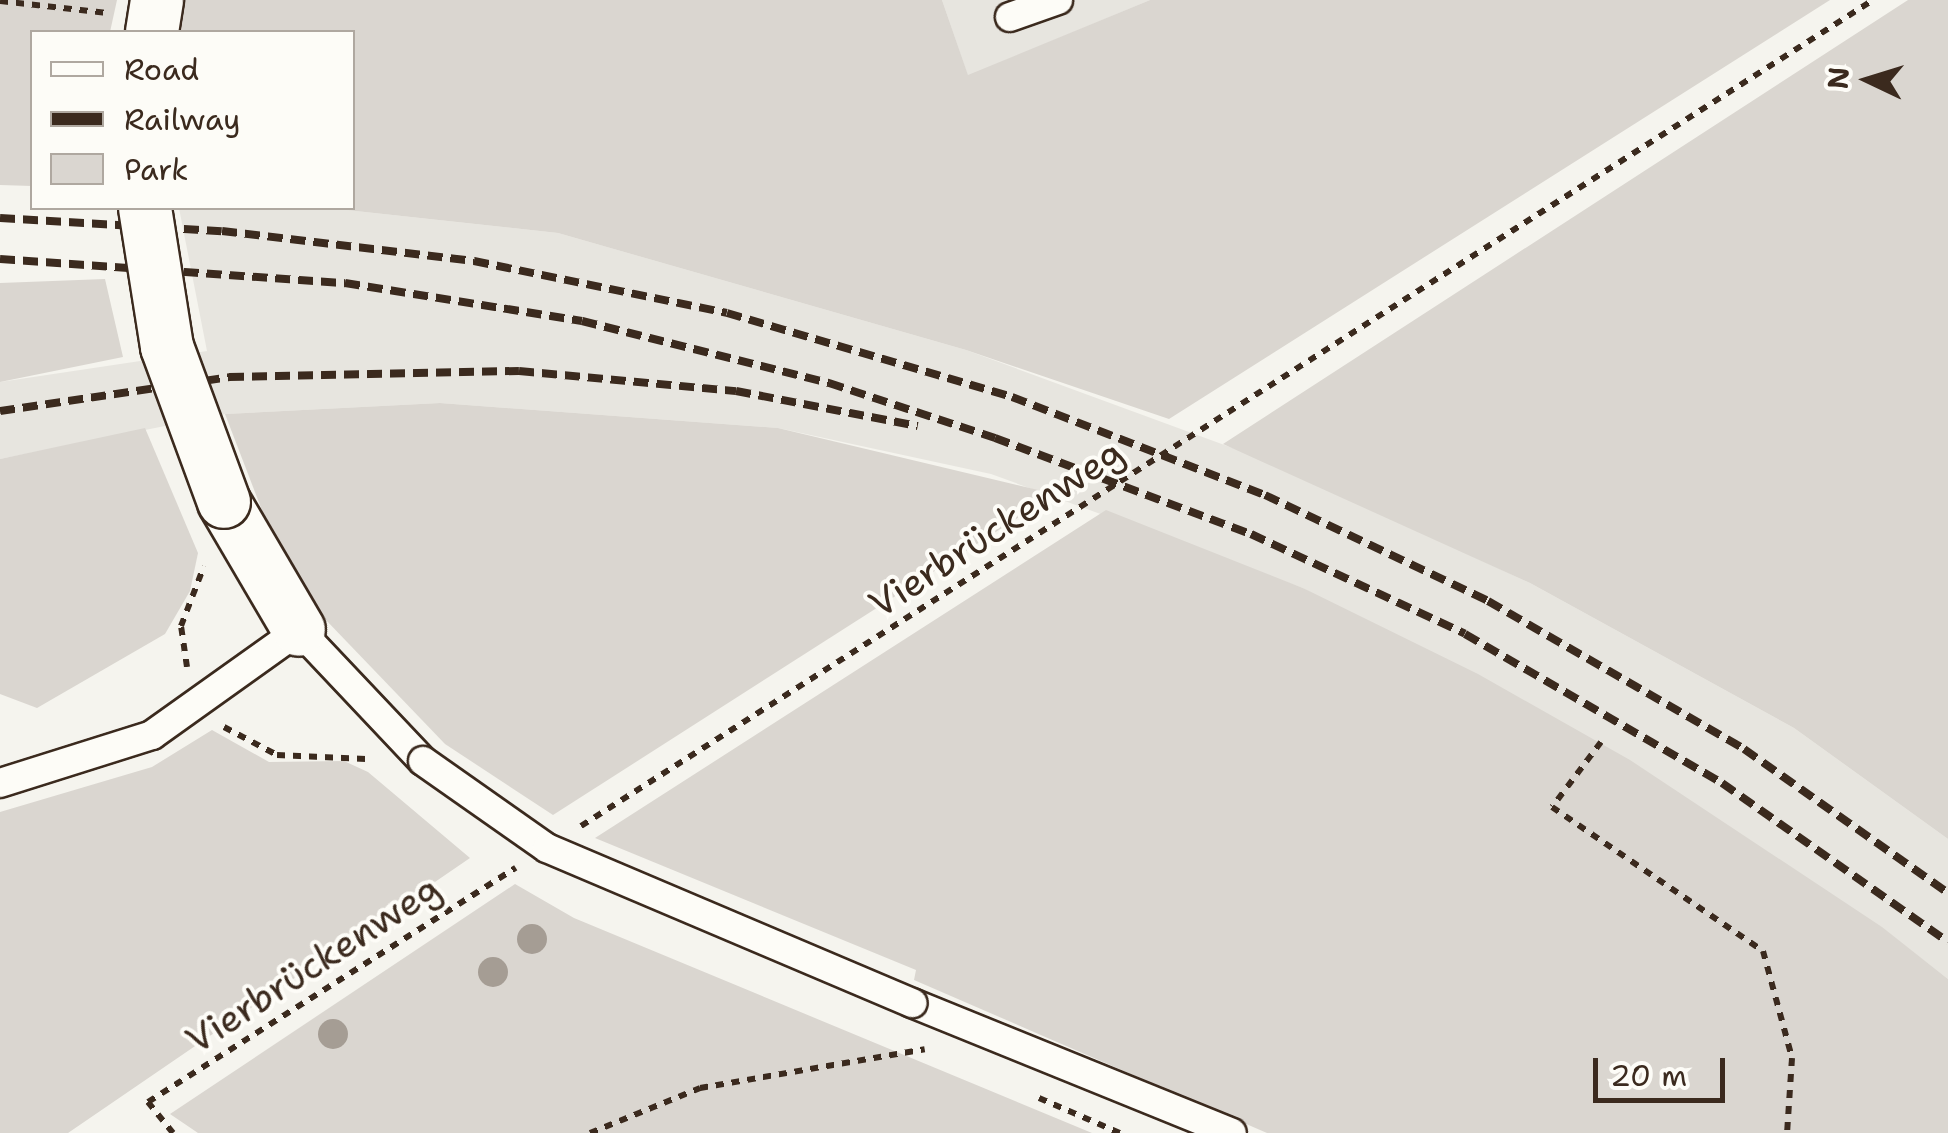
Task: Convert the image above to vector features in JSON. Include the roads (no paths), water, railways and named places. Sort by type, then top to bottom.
[{"type":"street","points":[[145,210],[167,348],[224,502],[299,630]]},
{"type":"lane","points":[[1010,17],[1058,0]]},
{"type":"lane","points":[[0,784],[152,735],[299,630],[423,761],[479,806],[598,874],[1232,1133]]},
{"type":"railway","points":[[0,218],[222,231],[474,261],[727,313],[1012,397],[1265,495],[1488,601],[1744,749],[1948,893]]},
{"type":"railway","points":[[0,259],[345,283],[582,321],[829,383],[995,438],[1251,534],[1465,634],[1722,783],[1948,942]]},
{"type":"railway","points":[[0,411],[229,377],[519,371],[736,391],[918,426]]}]
